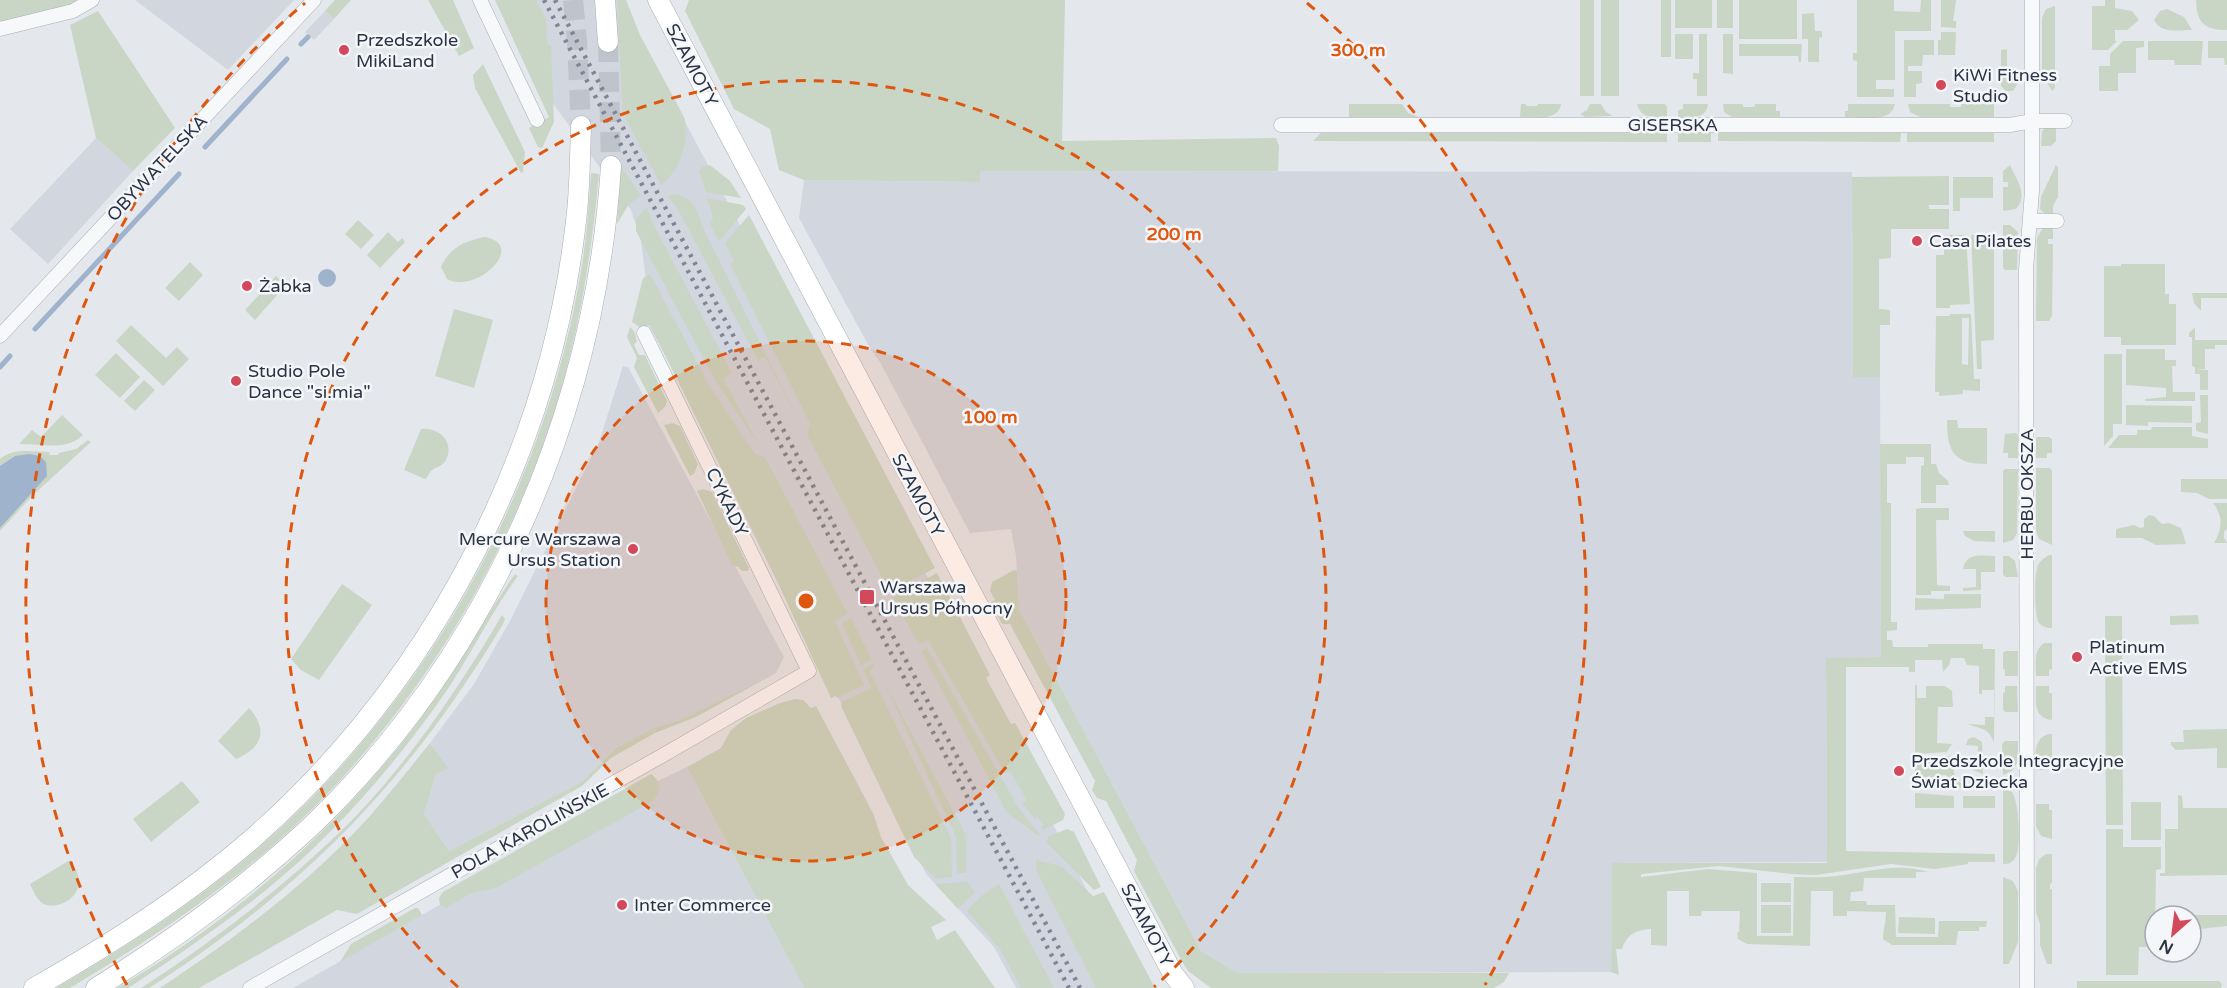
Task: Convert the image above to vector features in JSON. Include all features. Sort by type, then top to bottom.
[{"type":"main road","points":[[605,0],[608,42]]},
{"type":"main road","name":"SZAMOTY","points":[[658,0],[976,604],[1173,974],[1184,988]]},
{"type":"main road","points":[[34,988],[148,919],[258,834],[327,766],[382,700],[424,641],[452,596],[476,550],[513,468],[536,401],[550,354],[570,256],[577,212],[581,126]]},
{"type":"main road","points":[[96,988],[153,952],[235,892],[307,830],[344,792],[392,736],[437,678],[461,640],[492,588],[537,493],[567,410],[597,283],[611,166]]},
{"type":"street","points":[[0,29],[73,11],[92,0]]},
{"type":"street","name":"OBYWATELSKA","points":[[2,328],[314,0]]},
{"type":"street","points":[[480,0],[537,120]]},
{"type":"street","name":"HERBU OKSZA","points":[[2027,988],[2026,270],[2030,221],[2032,0]]},
{"type":"street","name":"GISERSKA","points":[[1281,125],[2010,125],[2032,121],[2065,121]]},
{"type":"street","points":[[2030,221],[2057,221]]},
{"type":"street","name":"CYKADY","points":[[644,333],[809,671]]},
{"type":"street","name":"POLA KAROLIŃSKIE","points":[[250,988],[809,671]]},
{"type":"shaded area","points":[[135,0],[294,0],[228,70]]},
{"type":"shaded area","points":[[500,0],[620,0],[946,612],[1071,860],[1139,988],[1016,988],[994,947],[926,874],[688,395],[644,317],[646,281],[641,241],[631,210],[535,79]]},
{"type":"shaded area","points":[[325,11],[334,19],[314,40],[305,32]]},
{"type":"shaded area","points":[[96,138],[133,171],[48,264],[10,229]]},
{"type":"shaded area","points":[[981,171],[1852,172],[1853,377],[1880,377],[1881,657],[1826,659],[1827,862],[1612,863],[1611,972],[1238,973],[1201,951],[1019,609],[1016,556],[1011,529],[970,533],[880,362],[870,348],[799,218],[804,180],[980,182]]},
{"type":"shaded area","points":[[623,366],[628,367],[784,657],[776,673],[680,721],[615,749],[581,782],[449,851],[424,814],[436,774],[436,751],[430,743],[474,684],[510,621],[599,442]]},
{"type":"shaded area","points":[[687,767],[804,988],[293,988],[658,781]]},
{"type":"green space","points":[[0,0],[81,0],[74,5],[0,22]]},
{"type":"green space","points":[[335,0],[351,0],[334,19],[325,11]]},
{"type":"green space","points":[[428,0],[453,0],[474,48],[459,56]]},
{"type":"green space","points":[[495,0],[536,0],[547,21],[545,22],[548,27],[546,29],[548,45],[551,46],[554,122],[542,148],[538,147],[529,128],[549,117]]},
{"type":"green space","points":[[617,0],[626,0],[640,35],[685,119],[682,155],[674,172],[661,185],[623,114]]},
{"type":"green space","points":[[689,0],[1065,0],[1062,141],[1276,138],[1279,146],[1278,171],[981,171],[980,182],[804,180],[779,170],[770,129],[734,109],[685,11]]},
{"type":"green space","points":[[1580,0],[1594,0],[1594,96],[1580,96]]},
{"type":"green space","points":[[1601,0],[1619,0],[1619,96],[1601,96]]},
{"type":"green space","points":[[1661,0],[1671,0],[1671,57],[1661,57]]},
{"type":"green space","points":[[1675,0],[1712,0],[1712,28],[1675,28]]},
{"type":"green space","points":[[1717,0],[1733,0],[1733,28],[1717,28]]},
{"type":"green space","points":[[1739,0],[1797,0],[1797,39],[1739,39]]},
{"type":"green space","points":[[1857,0],[1894,0],[1894,11],[1920,12],[1921,0],[1931,0],[1931,31],[1895,31],[1895,80],[1876,80],[1876,89],[1894,89],[1894,97],[1857,97],[1857,61],[1853,60],[1853,53],[1857,53]]},
{"type":"green space","points":[[1941,0],[1956,0],[1953,21],[1956,21],[1956,28],[1941,27]]},
{"type":"green space","points":[[2105,0],[2115,0],[2115,8],[2132,11],[2139,20],[2127,30],[2115,30],[2115,41],[2117,41],[2108,50],[2092,50],[2092,6],[2105,6]]},
{"type":"green space","points":[[2196,0],[2227,0],[2227,30],[2213,29],[2203,24],[2198,14]]},
{"type":"green space","points":[[2055,6],[2055,88],[2052,91],[2042,74],[2042,18],[2046,9]]},
{"type":"green space","points":[[2167,9],[2184,17],[2192,30],[2170,30],[2157,24],[2154,20],[2160,11]]},
{"type":"green space","points":[[98,11],[175,128],[133,171],[96,138],[70,25]]},
{"type":"green space","points":[[1814,13],[1815,31],[1822,31],[1822,37],[1819,38],[1819,62],[1808,62],[1808,39],[1802,39],[1802,14]]},
{"type":"green space","points":[[1941,32],[1956,32],[1955,55],[1938,55],[1938,40],[1941,40]]},
{"type":"green space","points":[[1675,34],[1693,34],[1693,59],[1675,59]]},
{"type":"green space","points":[[1699,34],[1707,34],[1707,96],[1697,96],[1697,79],[1693,79],[1693,73],[1699,73]]},
{"type":"green space","points":[[1723,34],[1733,34],[1733,74],[1723,73]]},
{"type":"green space","points":[[1904,40],[1934,40],[1934,55],[1923,55],[1922,66],[1908,66],[1908,71],[1922,71],[1922,83],[1916,84],[1916,97],[1904,97]]},
{"type":"green space","points":[[2123,41],[2144,41],[2144,47],[2136,48],[2136,73],[2118,73],[2118,91],[2099,91],[2099,66],[2110,66],[2110,54]]},
{"type":"green space","points":[[2148,41],[2203,41],[2201,65],[2175,65],[2174,60],[2148,60]]},
{"type":"green space","points":[[2208,41],[2227,41],[2227,65],[2225,65],[2224,58],[2208,58]]},
{"type":"green space","points":[[1739,44],[1802,44],[1801,62],[1798,56],[1739,56]]},
{"type":"green space","points":[[2007,49],[2007,78],[2021,78],[2013,91],[2006,91],[2001,86],[2001,50]]},
{"type":"green space","points":[[483,64],[525,152],[521,173],[475,88],[473,75]]},
{"type":"green space","points":[[1349,104],[1402,104],[1408,113],[1419,117],[1349,117]]},
{"type":"green space","points":[[1521,104],[1537,106],[1538,104],[1561,104],[1555,114],[1538,118],[1520,117]]},
{"type":"green space","points":[[1590,104],[1601,104],[1606,112],[1613,116],[1585,117],[1580,114],[1587,110]]},
{"type":"green space","points":[[1637,104],[1665,104],[1667,117],[1645,115]]},
{"type":"green space","points":[[1683,104],[1708,104],[1707,109],[1701,115],[1678,117],[1678,110],[1683,109]]},
{"type":"green space","points":[[1723,104],[1743,104],[1743,107],[1754,107],[1755,104],[1776,104],[1776,111],[1780,111],[1780,117],[1732,117],[1724,112]]},
{"type":"green space","points":[[1848,104],[1895,104],[1888,114],[1882,117],[1867,118],[1845,117]]},
{"type":"green space","points":[[1908,104],[1950,104],[1950,107],[1961,107],[1961,104],[1994,104],[1994,117],[1920,117],[1910,112]]},
{"type":"green space","points":[[2045,127],[2056,127],[2056,141],[2051,146],[2041,146],[2042,132]]},
{"type":"green space","points":[[1321,133],[1667,133],[1667,142],[1313,141]]},
{"type":"green space","points":[[1678,133],[1711,133],[1711,142],[1678,142]]},
{"type":"green space","points":[[1718,133],[1901,133],[1900,142],[1718,141]]},
{"type":"green space","points":[[1907,133],[1994,133],[1994,142],[1907,142]]},
{"type":"green space","points":[[710,165],[730,181],[741,198],[706,192],[699,171],[702,167]]},
{"type":"green space","points":[[2010,165],[2020,187],[2021,198],[2016,209],[2003,211],[2003,187],[2008,187],[2008,182],[2003,182],[2003,171]]},
{"type":"green space","points":[[2056,165],[2058,168],[2058,197],[2053,206],[2053,214],[2044,213],[2040,209],[2041,197]]},
{"type":"green space","points":[[621,166],[641,196],[629,204],[617,224]]},
{"type":"green space","points":[[591,173],[599,174],[588,265],[570,355],[550,424],[525,492],[493,559],[457,624],[416,686],[371,745],[322,799],[270,848],[198,905],[148,939],[70,988],[56,988],[175,913],[259,848],[341,766],[392,704],[439,638],[479,569],[514,496],[543,421],[566,344],[582,265]]},
{"type":"green space","points":[[1949,176],[1949,205],[1929,205],[1929,209],[1949,209],[1949,229],[1891,229],[1891,258],[1879,259],[1879,309],[1890,310],[1890,325],[1880,325],[1880,377],[1853,377],[1852,177]]},
{"type":"green space","points":[[1953,177],[1993,177],[1993,198],[1960,198],[1960,211],[1953,211]]},
{"type":"green space","points":[[676,194],[687,198],[696,210],[801,425],[765,357],[758,360],[676,206],[667,196]]},
{"type":"green space","points":[[707,198],[743,205],[746,209],[719,241],[710,225],[713,217]]},
{"type":"green space","points":[[647,207],[652,222],[732,373],[723,378],[760,447],[716,382],[636,231],[636,219]]},
{"type":"green space","points":[[749,215],[935,568],[890,592],[807,435],[810,424],[730,264],[734,261],[725,243]]},
{"type":"green space","points":[[358,220],[374,235],[361,249],[345,234]]},
{"type":"green space","points":[[2053,224],[2053,239],[2048,239],[2048,244],[2053,244],[2052,316],[2049,321],[2036,321],[2037,238],[2044,226]]},
{"type":"green space","points":[[2003,225],[2010,225],[2018,232],[2017,270],[2003,268]]},
{"type":"green space","points":[[388,232],[398,242],[402,238],[405,242],[380,268],[367,255]]},
{"type":"green space","points":[[1944,235],[1966,235],[1970,304],[1936,308],[1936,255],[1944,255]]},
{"type":"green space","points":[[1971,235],[1994,235],[1994,340],[1981,341],[1982,369],[1977,369]]},
{"type":"green space","points":[[485,237],[497,242],[501,249],[500,258],[493,267],[483,275],[471,280],[459,282],[447,279],[441,267],[448,255],[471,240]]},
{"type":"green space","points":[[190,262],[203,275],[179,301],[165,288]]},
{"type":"green space","points":[[2121,264],[2165,264],[2165,294],[2169,294],[2169,304],[2176,304],[2176,345],[2121,345],[2121,337],[2104,337],[2104,266],[2121,266]]},
{"type":"green space","points":[[650,274],[709,385],[755,454],[765,457],[848,614],[835,621],[864,685],[837,698],[836,696],[831,698],[777,581],[650,325],[641,328],[632,322],[643,278]]},
{"type":"green space","points":[[276,276],[286,285],[255,320],[245,310]]},
{"type":"green space","points":[[2192,293],[2227,293],[2227,298],[2201,298],[2201,311],[2194,303]]},
{"type":"green space","points":[[454,309],[493,320],[474,388],[435,376]]},
{"type":"green space","points":[[1950,314],[1971,314],[1974,379],[1980,379],[1980,391],[1963,390],[1963,394],[1939,396],[1939,392],[1935,392],[1936,316],[1950,316]],"holes":[[[1962,318],[1969,318],[1968,365],[1962,364]]]},
{"type":"green space","points":[[131,325],[166,358],[177,347],[189,359],[163,386],[116,341]]},
{"type":"green space","points":[[630,327],[634,331],[637,341],[634,345],[639,355],[645,355],[667,401],[665,407],[658,413],[634,367],[637,358],[627,337]]},
{"type":"green space","points":[[2195,327],[2195,340],[2227,340],[2227,345],[2215,345],[2215,349],[2205,349],[2205,369],[2197,370],[2208,370],[2208,390],[2200,390],[2200,374],[2195,374],[2195,367],[2192,366],[2192,337],[2189,337],[2189,333]]},
{"type":"green space","points":[[2126,349],[2165,349],[2165,360],[2176,360],[2176,366],[2172,366],[2173,392],[2195,392],[2195,401],[2145,401],[2145,399],[2166,397],[2166,388],[2126,385]]},
{"type":"green space","points":[[116,353],[140,377],[120,398],[95,375]]},
{"type":"green space","points":[[2104,354],[2122,354],[2122,424],[2113,424],[2113,436],[2104,446]]},
{"type":"green space","points":[[144,380],[155,390],[135,411],[124,401]]},
{"type":"green space","points":[[2200,395],[2208,395],[2208,434],[2196,431],[2196,423],[2201,422]]},
{"type":"green space","points":[[2126,405],[2192,406],[2192,423],[2148,422],[2148,426],[2126,425]]},
{"type":"green space","points":[[62,415],[83,435],[61,445],[19,444],[32,430],[41,437]]},
{"type":"green space","points":[[1947,420],[1957,420],[1958,428],[1987,428],[1987,464],[1967,462],[1955,454],[1949,440]]},
{"type":"green space","points":[[673,423],[680,426],[698,464],[694,474],[690,476],[664,425]]},
{"type":"green space","points":[[2152,427],[2192,427],[2192,436],[2208,439],[2208,448],[2108,448],[2119,435],[2137,435],[2137,430],[2151,430]]},
{"type":"green space","points":[[421,429],[434,430],[439,433],[444,437],[448,447],[446,460],[441,466],[431,471],[425,479],[404,470]]},
{"type":"green space","points":[[2016,433],[2018,435],[2018,458],[2008,458],[2008,453],[2003,453],[2005,434]]},
{"type":"green space","points":[[2036,437],[2052,439],[2052,453],[2047,453],[2047,458],[2036,458]]},
{"type":"green space","points":[[88,440],[91,442],[32,496],[0,531],[0,459],[11,453],[23,451],[49,452],[50,455],[58,455],[76,449]]},
{"type":"green space","points":[[1880,444],[1931,444],[1931,464],[1936,464],[1939,473],[1949,485],[1936,485],[1936,503],[1921,503],[1921,466],[1924,465],[1924,457],[1906,457],[1906,464],[1887,464],[1887,503],[1891,503],[1891,622],[1897,622],[1897,630],[1887,631],[1887,640],[1892,640],[1893,647],[1928,647],[1928,644],[1983,644],[1983,649],[1995,649],[1994,743],[1987,731],[1967,724],[1985,725],[1985,717],[1994,717],[1994,690],[1982,690],[1982,694],[1979,694],[1979,666],[1967,665],[1964,658],[1951,658],[1943,672],[1942,660],[1915,660],[1915,672],[1909,672],[1909,667],[1846,667],[1846,851],[1995,854],[1995,862],[1968,862],[1968,864],[1935,869],[1891,864],[1816,875],[1719,866],[1641,874],[1641,877],[1708,869],[1757,873],[1757,936],[1793,936],[1794,877],[1831,877],[1894,868],[1917,869],[1928,872],[1916,872],[1916,878],[1864,878],[1863,891],[1851,892],[1850,901],[1866,901],[1867,905],[1895,905],[1896,937],[1938,937],[1939,921],[1987,921],[1986,927],[1979,927],[1979,931],[1958,931],[1956,945],[1892,945],[1883,939],[1886,912],[1847,911],[1847,916],[1833,916],[1833,891],[1811,891],[1810,946],[1747,944],[1738,939],[1740,911],[1702,911],[1701,916],[1689,916],[1689,891],[1667,891],[1667,946],[1651,945],[1651,929],[1641,930],[1629,936],[1622,949],[1616,949],[1619,975],[1611,972],[1612,863],[1827,863],[1826,658],[1881,657]]},
{"type":"green space","points":[[2036,468],[2050,468],[2052,471],[2052,545],[2039,539],[2036,531]]},
{"type":"green space","points":[[2018,469],[2017,533],[2013,540],[2003,543],[2003,471]]},
{"type":"green space","points":[[2181,479],[2227,479],[2227,499],[2209,499],[2197,493],[2181,492]]},
{"type":"green space","points":[[703,489],[712,492],[749,568],[748,571],[742,571],[732,565],[697,491]]},
{"type":"green space","points":[[2213,503],[2227,503],[2227,529],[2224,531],[2224,538],[2227,543],[2214,543],[2221,523],[2217,508]]},
{"type":"green space","points":[[1949,508],[1949,520],[1936,520],[1937,585],[1950,586],[1950,591],[1931,591],[1931,595],[1916,595],[1916,509]]},
{"type":"green space","points":[[2149,515],[2154,516],[2162,524],[2169,523],[2181,528],[2186,544],[2156,545],[2142,538],[2116,538],[2116,529],[2134,525],[2144,527],[2144,519]]},
{"type":"green space","points":[[1963,531],[1995,531],[1995,542],[1974,541],[1965,536]]},
{"type":"green space","points":[[2052,555],[2052,628],[2039,623],[2035,604],[2038,565]]},
{"type":"green space","points":[[1975,556],[1995,556],[1995,572],[1981,572],[1981,590],[1963,591],[1963,588],[1976,587],[1976,569],[1963,569],[1967,560]]},
{"type":"green space","points":[[2003,556],[2009,556],[2015,561],[2018,577],[2003,575]]},
{"type":"green space","points":[[1014,570],[1017,571],[1019,609],[1201,951],[1238,973],[1509,973],[1504,982],[1494,988],[1211,988],[1188,971],[1134,871],[1137,860],[1106,801],[1097,798],[1092,790],[1095,781],[1010,624],[1002,624],[991,602],[995,600],[990,591],[992,582]]},
{"type":"green space","points":[[937,573],[990,675],[986,678],[1011,724],[1015,723],[1065,814],[1063,820],[1043,830],[1041,827],[1044,825],[1038,817],[1035,819],[1022,803],[1027,800],[1010,771],[1005,773],[928,640],[918,644],[893,597]]},
{"type":"green space","points":[[515,574],[518,576],[443,696],[404,749],[339,823],[291,869],[233,915],[133,985],[128,988],[117,988],[161,961],[244,901],[283,868],[356,796],[421,718]]},
{"type":"green space","points":[[342,584],[372,605],[319,680],[301,670],[291,659]]},
{"type":"green space","points":[[1944,594],[1981,594],[1981,608],[1915,610],[1915,598],[1944,599]]},
{"type":"green space","points":[[502,615],[505,619],[503,624],[430,733],[348,828],[304,871],[256,912],[149,988],[141,988],[218,935],[267,896],[315,855],[362,810],[427,730]]},
{"type":"green space","points":[[2198,615],[2199,624],[2170,625],[2170,616]]},
{"type":"green space","points":[[2105,616],[2122,616],[2123,825],[2106,825]]},
{"type":"green space","points":[[851,618],[872,660],[861,666],[842,623]]},
{"type":"green space","points":[[2044,643],[2052,643],[2052,669],[2049,670],[2049,676],[2036,676],[2037,654]]},
{"type":"green space","points":[[927,648],[1018,807],[1039,836],[1007,813],[921,651]]},
{"type":"green space","points":[[2018,651],[2018,676],[2005,676],[2003,653]]},
{"type":"green space","points":[[874,663],[870,672],[951,838],[952,877],[935,878],[914,857],[841,706],[842,702],[871,688],[863,669]]},
{"type":"green space","points":[[776,673],[696,717],[655,733],[611,758],[582,786],[357,914],[337,910],[199,988],[160,988],[243,930],[321,865],[369,817],[430,743],[448,768],[436,774],[424,814],[449,851],[581,782],[615,749],[652,729],[680,720]]},
{"type":"green space","points":[[880,674],[966,835],[966,873],[957,873],[956,837]]},
{"type":"green space","points":[[1915,685],[1917,685],[1917,698],[1926,698],[1926,686],[1945,686],[1952,691],[1953,707],[1938,707],[1937,743],[1952,744],[1947,752],[1915,754]]},
{"type":"green space","points":[[2005,686],[2017,686],[2018,712],[2005,712],[2003,709]]},
{"type":"green space","points":[[2036,686],[2049,686],[2049,693],[2052,693],[2052,720],[2041,716],[2037,708]]},
{"type":"green space","points":[[795,699],[803,700],[811,708],[816,706],[873,813],[881,837],[908,885],[946,920],[931,927],[937,940],[955,930],[995,988],[804,988],[687,767],[721,748],[731,730],[746,718]]},
{"type":"green space","points":[[249,708],[259,724],[260,738],[252,749],[236,759],[218,741]]},
{"type":"green space","points":[[2227,729],[2227,768],[2217,768],[2217,748],[2176,750],[2171,745],[2171,742],[2184,742],[2183,730]]},
{"type":"green space","points":[[2048,734],[2052,734],[2052,763],[2049,763],[2049,770],[2036,770],[2037,744]]},
{"type":"green space","points":[[1974,737],[1982,742],[1983,774],[1972,770],[1966,759],[1978,759],[1978,746],[1966,745],[1968,739]]},
{"type":"green space","points":[[2005,741],[2018,741],[2018,761],[2012,771],[2003,775],[2002,744]]},
{"type":"green space","points":[[1952,756],[1955,776],[1965,786],[1971,788],[1953,788],[1953,782],[1946,775],[1942,775],[1936,781],[1935,788],[1920,788],[1915,782],[1915,764],[1921,758]]},
{"type":"green space","points":[[651,774],[657,780],[659,787],[653,801],[496,888],[471,893],[446,908],[440,905],[439,898],[443,892]]},
{"type":"green space","points":[[182,781],[200,802],[151,842],[133,819]]},
{"type":"green space","points":[[2003,789],[2012,792],[2014,797],[2018,814],[2019,836],[2015,858],[2010,863],[2003,864]]},
{"type":"green space","points":[[1915,793],[1954,796],[1954,808],[1915,808]]},
{"type":"green space","points":[[2178,795],[2182,796],[2183,808],[2227,808],[2227,875],[2160,876],[2160,873],[2165,873],[2165,829],[2178,829]]},
{"type":"green space","points":[[1963,796],[1995,796],[1995,808],[1963,808]]},
{"type":"green space","points":[[2131,802],[2161,802],[2161,840],[2131,840]]},
{"type":"green space","points":[[2036,804],[2049,804],[2049,810],[2052,810],[2052,839],[2041,836],[2036,826]]},
{"type":"green space","points":[[1067,829],[1074,832],[1101,887],[1094,890],[1046,842],[1049,836]]},
{"type":"green space","points":[[2106,829],[2123,829],[2123,847],[2161,847],[2161,869],[2156,870],[2155,904],[2143,904],[2143,947],[2139,947],[2138,975],[2106,975]]},
{"type":"green space","points":[[2046,854],[2052,854],[2050,889],[2052,889],[2052,964],[2047,964],[2040,945],[2040,924],[2036,912],[2036,868],[2039,859]]},
{"type":"green space","points":[[70,860],[79,879],[76,893],[61,904],[42,903],[30,884]]},
{"type":"green space","points":[[1036,860],[1061,866],[1093,896],[1104,892],[1155,988],[1096,988],[1037,872]]},
{"type":"green space","points":[[2003,877],[2013,881],[2018,891],[2018,942],[2009,964],[2003,964]]},
{"type":"green space","points":[[967,882],[975,892],[958,909],[935,884]]},
{"type":"green space","points":[[1761,883],[1791,883],[1791,902],[1761,902]]},
{"type":"green space","points":[[999,884],[1054,988],[1021,988],[1000,949],[967,911],[980,897]]},
{"type":"green space","points":[[1761,905],[1791,905],[1791,933],[1761,933]]},
{"type":"green space","points":[[418,908],[422,915],[340,962],[351,944]]},
{"type":"green space","points":[[2203,915],[2227,915],[2227,926],[2203,929]]},
{"type":"green space","points":[[1899,917],[1935,918],[1935,934],[1898,933]]},
{"type":"green space","points":[[2077,981],[2219,981],[2222,984],[2221,988],[2077,988]]},
{"type":"water","points":[[327,269],[335,274],[336,278],[331,286],[327,287],[319,282],[318,278],[323,270]]},
{"type":"water","points":[[29,454],[40,456],[46,462],[47,476],[0,528],[0,466],[15,456]]},
{"type":"waterway","points":[[301,44],[308,37]]},
{"type":"waterway","points":[[205,147],[287,59]]},
{"type":"waterway","points":[[35,329],[179,174]]},
{"type":"waterway","points":[[0,367],[10,356]]},
{"type":"tunnel","points":[[573,0],[581,126]]},
{"type":"tunnel","points":[[608,42],[611,166]]},
{"type":"railway","points":[[544,0],[1069,988]]},
{"type":"railway","points":[[555,0],[1080,988]]},
{"type":"place","name":"Przedszkole MikiLand","points":[[344,50]]},
{"type":"place","name":"KiWi Fitness Studio","points":[[1941,85]]},
{"type":"place","name":"Casa Pilates","points":[[1917,241]]},
{"type":"place","name":"Żabka","points":[[247,286]]},
{"type":"place","name":"Studio Pole Dance \"si.mia\"","points":[[236,381]]},
{"type":"place","name":"Mercure Warszawa Ursus Station","points":[[633,549]]},
{"type":"place","name":"Warszawa Ursus Północny","points":[[867,597]]},
{"type":"place","name":"Platinum Active EMS","points":[[2077,657]]},
{"type":"place","name":"Przedszkole Integracyjne Świat Dziecka","points":[[1899,771]]},
{"type":"place","name":"Inter Commerce","points":[[622,905]]}]
